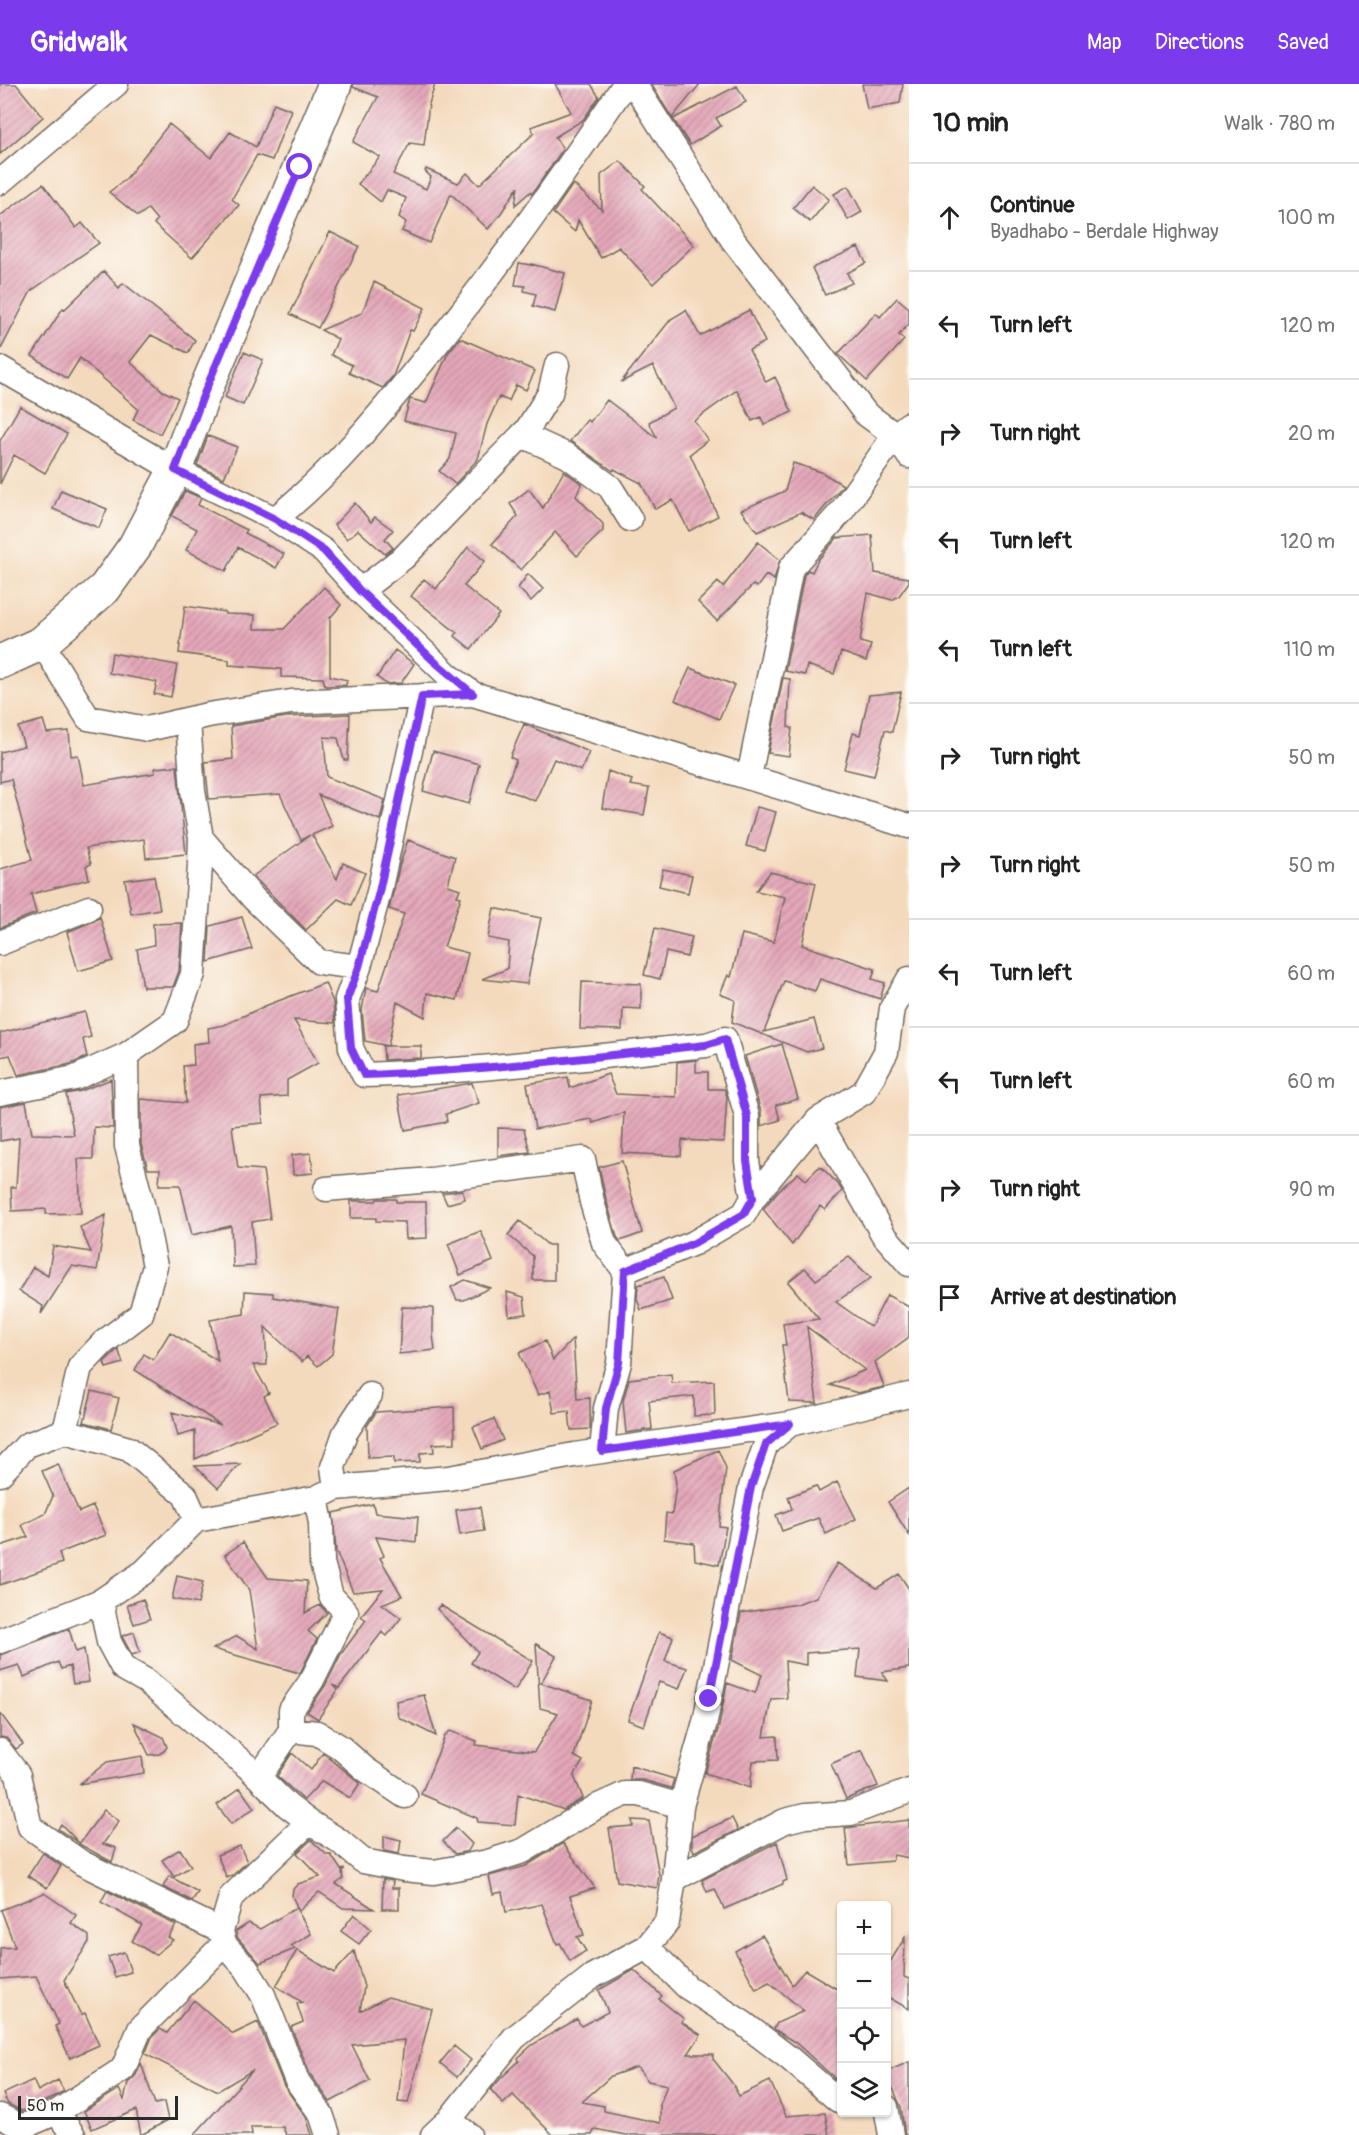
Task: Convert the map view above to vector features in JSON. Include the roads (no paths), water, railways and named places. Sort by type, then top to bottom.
[{"type":"main road","points":[[0,662],[42,643],[105,588],[135,546],[175,470],[203,396],[334,84]]},
{"type":"street","points":[[0,182],[116,84]]},
{"type":"street","points":[[275,519],[306,493],[376,420],[636,86],[733,240],[866,414],[902,430]]},
{"type":"street","points":[[360,591],[404,556],[528,430],[550,393],[557,365]]},
{"type":"street","points":[[0,368],[175,470],[275,519],[324,551],[360,591],[448,675],[473,694]]},
{"type":"street","points":[[902,430],[909,456]]},
{"type":"street","points":[[749,777],[790,568],[841,512],[902,430]]},
{"type":"street","points":[[522,435],[568,456],[610,487],[630,519]]},
{"type":"street","points":[[42,643],[88,718],[147,729],[208,715],[291,702],[473,694],[909,826]]},
{"type":"street","points":[[422,696],[379,892],[359,967],[347,999],[351,1048],[364,1075],[441,1072],[567,1060],[706,1045],[725,1039],[747,1116],[747,1161],[753,1198]]},
{"type":"street","points":[[0,1093],[75,1078],[126,1055],[175,1021],[193,974],[201,838],[193,791],[188,721]]},
{"type":"street","points":[[201,838],[254,899],[319,962],[359,967]]},
{"type":"street","points":[[0,943],[89,908]]},
{"type":"street","points":[[625,1271],[694,1243],[744,1214],[753,1198],[818,1120],[864,1092],[886,1052],[892,1008],[909,979]]},
{"type":"street","points":[[65,1431],[80,1367],[103,1342],[141,1314],[155,1266],[127,1146],[126,1055]]},
{"type":"street","points":[[818,1120],[883,1234],[909,1264]]},
{"type":"street","points":[[326,1189],[431,1180],[583,1159],[604,1243],[625,1271],[619,1363],[606,1408],[602,1451]]},
{"type":"street","points":[[259,1777],[291,1730],[291,1710],[312,1680],[346,1612],[331,1596],[322,1563],[321,1523],[326,1493],[345,1433],[370,1395]]},
{"type":"street","points":[[0,1641],[101,1601],[144,1572],[196,1520],[326,1493],[449,1478],[602,1451],[790,1424],[909,1395]]},
{"type":"street","points":[[469,2135],[441,2127],[514,2038],[593,1976],[647,1947],[667,1922],[681,1806],[705,1722],[751,1487],[766,1444],[790,1424]]},
{"type":"street","points":[[0,1474],[27,1445],[65,1431],[129,1449],[185,1495],[196,1520]]},
{"type":"street","points":[[101,1601],[109,1642],[123,1668],[146,1682],[259,1777],[288,1806],[338,1840],[363,1861],[434,1872],[488,1862],[523,1851],[596,1807],[625,1794],[639,1794],[681,1806]]},
{"type":"street","points":[[291,1730],[317,1733],[340,1747],[365,1769],[405,1796]]},
{"type":"street","points":[[0,1750],[18,1775],[30,1827],[82,1863],[223,1938],[263,1995],[297,2081],[321,2114],[328,2135]]},
{"type":"street","points":[[674,1879],[785,1821],[805,1816],[851,1813],[909,1791]]},
{"type":"street","points":[[0,2116],[22,2131],[57,2112],[123,2069],[140,2029],[223,1938],[231,1897],[309,1822]]},
{"type":"street","points":[[647,1947],[687,1987],[743,2023],[837,2099]]},
{"type":"street","points":[[57,2112],[73,2135]]},
{"type":"street","points":[[888,2117],[891,2135]]}]
